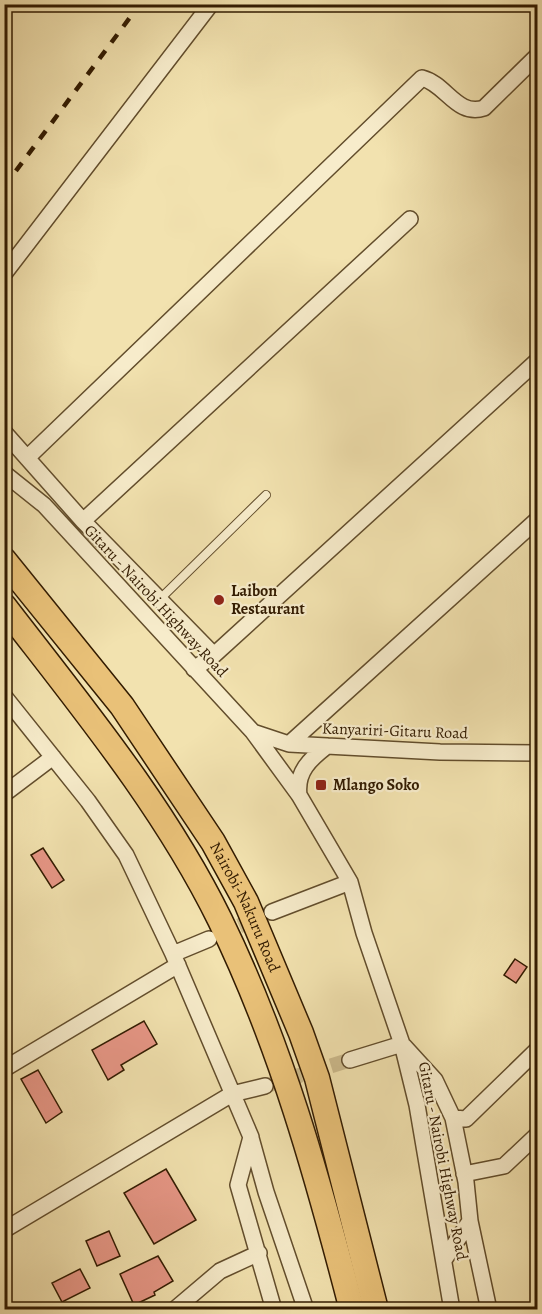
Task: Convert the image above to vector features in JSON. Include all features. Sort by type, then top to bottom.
[{"type":"highway","name":"Nairobi-Nakuru Road","points":[[4,561],[122,706],[213,842],[246,903],[302,1033],[317,1078],[376,1310]]},
{"type":"highway","name":"Nairobi-Nakuru Road","points":[[4,606],[143,792],[186,858],[219,919],[279,1059],[303,1125],[351,1310]]},
{"type":"street","points":[[4,274],[211,4]]},
{"type":"street","points":[[27,458],[422,78],[436,85],[465,110],[473,111],[484,108],[537,55]]},
{"type":"street","points":[[83,521],[410,219]]},
{"type":"street","points":[[194,669],[214,655],[537,360]]},
{"type":"street","points":[[4,432],[83,521],[214,655]]},
{"type":"street","name":"Gitaru - Nairobi Highway Road","points":[[4,473],[44,505],[253,732],[299,795],[350,882],[364,933],[402,1044],[417,1105],[452,1310]]},
{"type":"street","points":[[290,744],[537,519]]},
{"type":"street","points":[[4,696],[88,801],[126,855],[176,960],[251,1137],[266,1192],[306,1310]]},
{"type":"street","name":"Kanyariri-Gitaru Road","points":[[253,732],[290,744],[327,747],[537,753]]},
{"type":"street","points":[[299,795],[297,783],[303,770],[311,759],[327,747]]},
{"type":"street","points":[[4,794],[53,757]]},
{"type":"street","points":[[272,912],[350,882]]},
{"type":"street","points":[[4,1069],[210,939]]},
{"type":"street","points":[[350,1060],[402,1044],[435,1080],[453,1118],[465,1174],[470,1221],[489,1310]]},
{"type":"street","points":[[453,1118],[466,1119],[537,1049]]},
{"type":"street","points":[[4,1230],[232,1094],[265,1086]]},
{"type":"street","points":[[465,1174],[504,1166],[537,1134]]},
{"type":"street","points":[[251,1137],[238,1185],[274,1310]]},
{"type":"street","points":[[444,1260],[470,1221]]},
{"type":"street","points":[[174,1310],[220,1270],[259,1252]]},
{"type":"lane","points":[[160,599],[266,495]]},
{"type":"building","points":[[43,848],[64,880],[52,888],[31,855]]},
{"type":"building","points":[[515,959],[527,967],[516,983],[504,975]]},
{"type":"building","points":[[144,1021],[157,1044],[121,1065],[124,1070],[108,1080],[92,1050]]},
{"type":"building","points":[[38,1070],[62,1112],[46,1123],[21,1079]]},
{"type":"building","points":[[166,1169],[196,1220],[154,1244],[124,1193]]},
{"type":"building","points":[[109,1231],[120,1256],[97,1266],[86,1241]]},
{"type":"building","points":[[158,1256],[173,1281],[154,1292],[155,1295],[134,1305],[120,1274]]},
{"type":"building","points":[[80,1269],[90,1288],[62,1302],[52,1283]]},
{"type":"tunnel","points":[[218,935],[272,912]]},
{"type":"tunnel","points":[[265,1086],[350,1060]]},
{"type":"railway","points":[[4,187],[140,4]]},
{"type":"place","name":"Laibon Restaurant","points":[[219,600]]},
{"type":"place","name":"Mlango Soko","points":[[321,785]]}]
